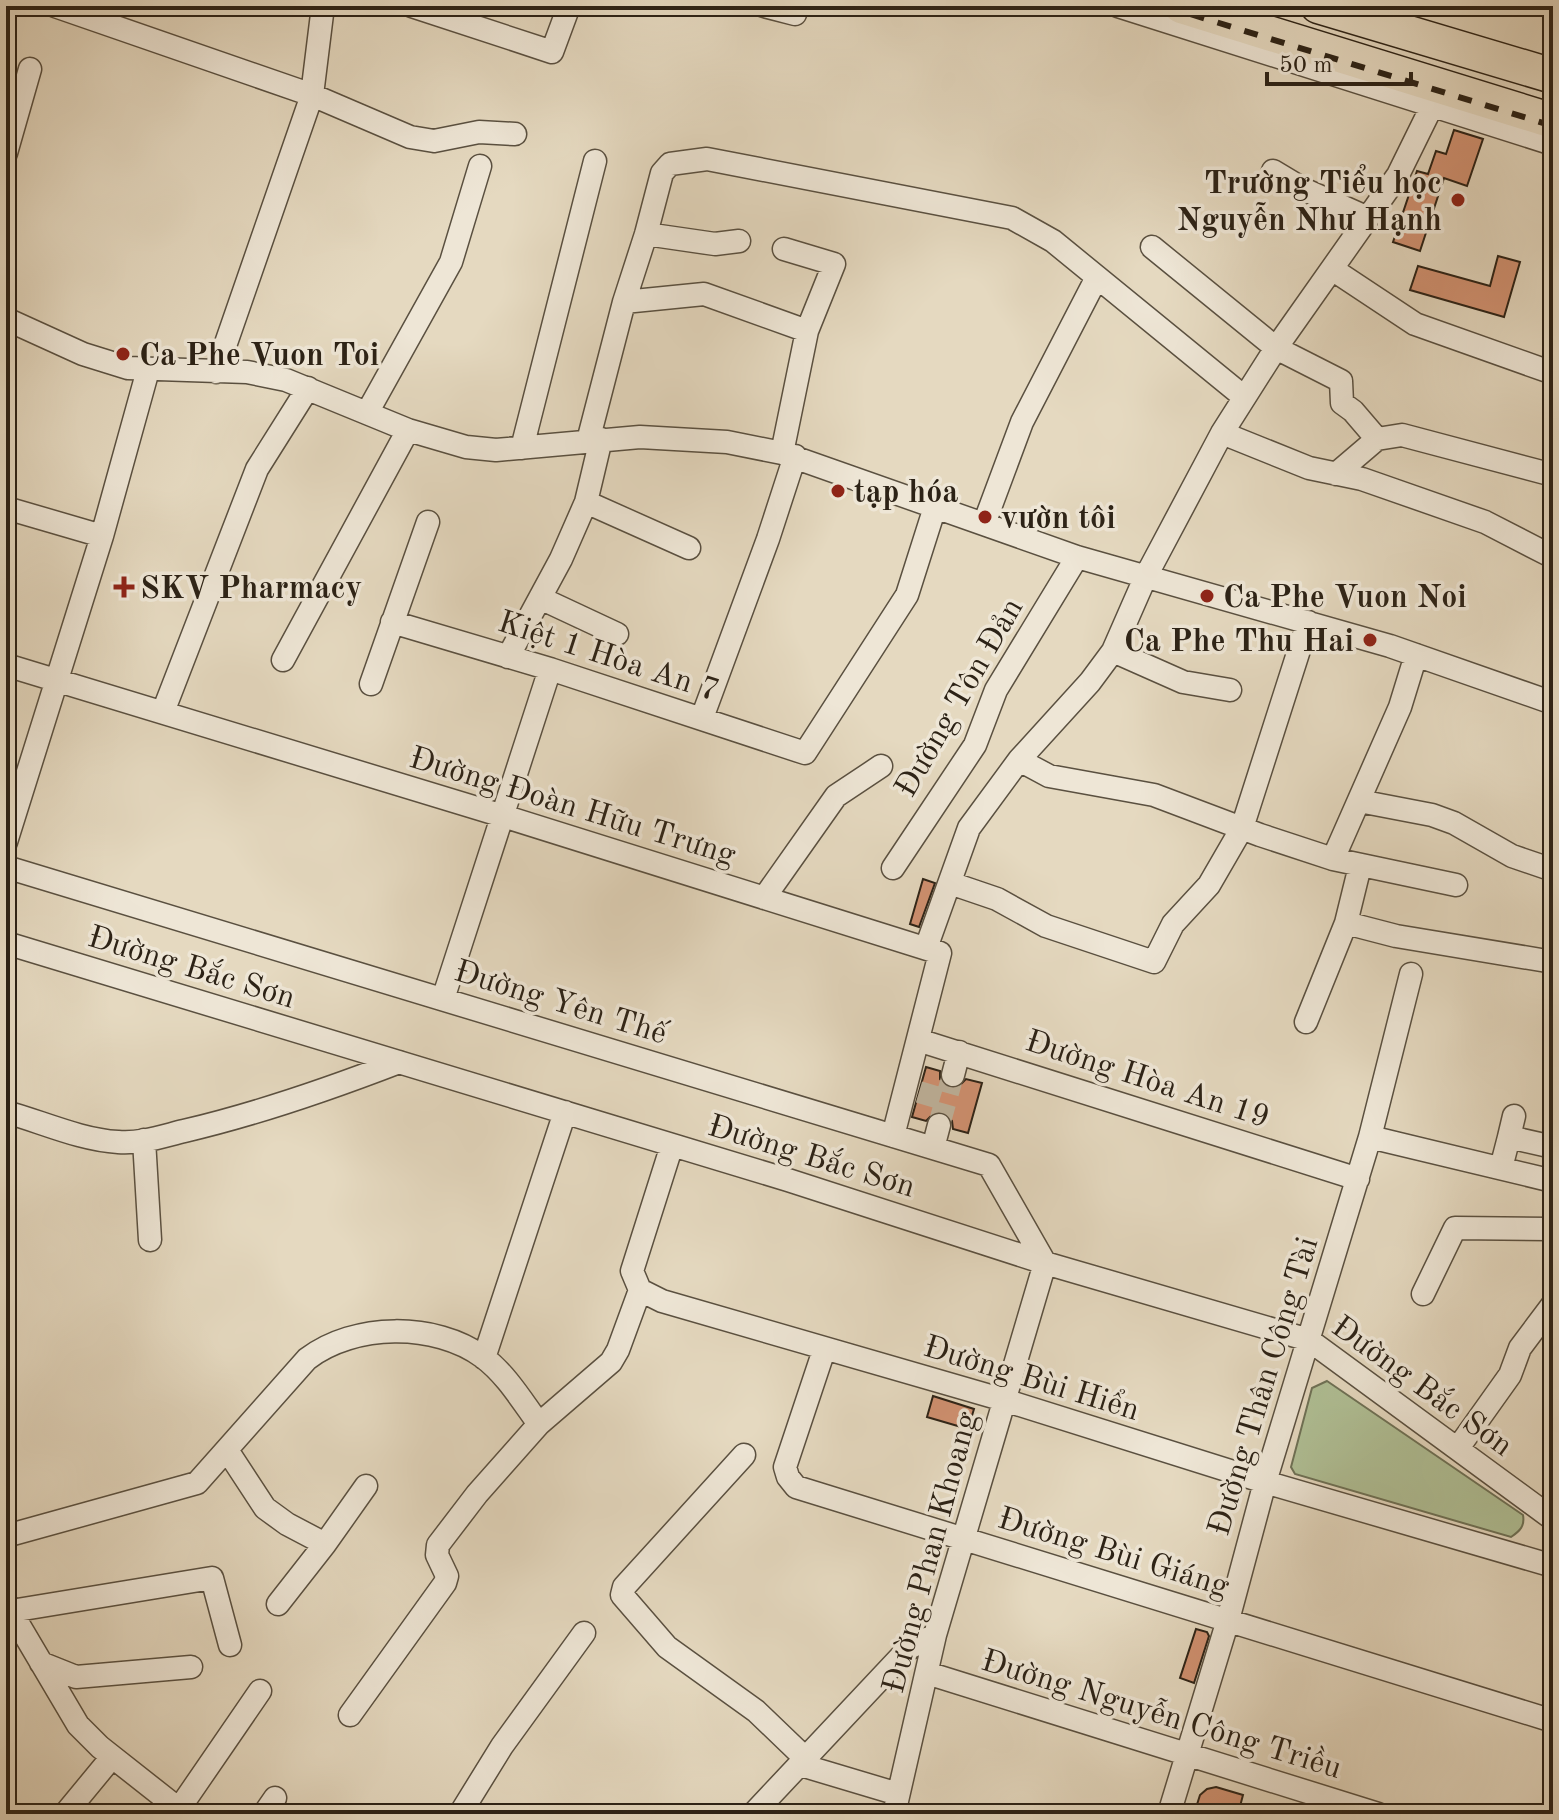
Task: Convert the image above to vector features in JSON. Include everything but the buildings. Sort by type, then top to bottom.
[{"type":"highway","points":[[1181,6],[1553,121]]},
{"type":"highway","points":[[1318,6],[1399,18],[1553,76]]},
{"type":"street","points":[[55,6],[312,95],[423,140],[479,132],[515,134]]},
{"type":"street","points":[[216,372],[312,95],[323,6]]},
{"type":"street","points":[[412,6],[552,52],[569,6]]},
{"type":"street","points":[[764,6],[795,14],[797,6]]},
{"type":"street","points":[[1118,6],[1553,144]]},
{"type":"street","points":[[6,153],[30,69]]},
{"type":"street","points":[[893,1136],[912,1090],[918,1040],[940,953],[926,948],[969,828],[1019,760],[1090,682],[1113,651],[1145,578],[1222,433],[1276,348],[1398,175],[1432,106]]},
{"type":"street","points":[[508,657],[561,559],[586,502],[594,440],[624,302],[662,173],[670,164],[707,159],[1012,218],[1053,241],[1244,397]]},
{"type":"street","points":[[522,448],[595,161]]},
{"type":"street","points":[[367,413],[451,262],[480,166]]},
{"type":"street","points":[[1273,171],[1303,189],[1368,218]]},
{"type":"street","points":[[646,234],[715,244],[739,241]]},
{"type":"street","points":[[1152,247],[1276,348],[1341,381],[1342,403],[1377,439]]},
{"type":"street","points":[[702,718],[768,539],[788,455],[807,331],[834,264],[784,249]]},
{"type":"street","points":[[1332,269],[1415,324],[1553,373]]},
{"type":"street","points":[[984,524],[1022,422],[1097,277]]},
{"type":"street","points":[[624,302],[704,294],[807,331]]},
{"type":"street","points":[[6,319],[83,354],[119,366],[267,375],[308,388],[408,430],[466,447],[496,450],[594,440],[681,438],[742,444],[788,455],[1077,557],[1416,655],[1553,703]]},
{"type":"street","points":[[6,842],[102,536],[148,370]]},
{"type":"street","points":[[163,712],[257,469],[308,388]]},
{"type":"street","points":[[283,660],[408,430]]},
{"type":"street","points":[[1222,433],[1309,468],[1362,479],[1485,522],[1553,557]]},
{"type":"street","points":[[1336,474],[1377,439],[1402,435],[1553,475]]},
{"type":"street","points":[[586,502],[689,548]]},
{"type":"street","name":"Kiệt 1 Hòa An 7","points":[[392,622],[550,669],[805,753],[907,595],[935,507]]},
{"type":"street","points":[[6,508],[102,536]]},
{"type":"street","points":[[371,684],[428,522]]},
{"type":"street","name":"Đường Tôn Đản","points":[[893,868],[975,745],[996,690],[1077,557]]},
{"type":"street","points":[[540,598],[617,634]]},
{"type":"street","points":[[950,883],[997,899],[1046,926],[1154,962],[1173,924],[1209,885],[1242,828],[1308,622]]},
{"type":"street","points":[[1113,651],[1183,682],[1230,690]]},
{"type":"street","points":[[1333,859],[1400,707],[1416,655]]},
{"type":"street","name":"Đường Đoàn Hữu Trưng","points":[[6,665],[926,948]]},
{"type":"street","points":[[443,999],[550,669]]},
{"type":"street","points":[[1019,760],[1049,776],[1154,795],[1333,859],[1456,885]]},
{"type":"street","points":[[764,898],[836,796],[881,766]]},
{"type":"street","points":[[1359,801],[1432,815],[1454,823],[1512,856],[1553,870]]},
{"type":"street","points":[[1306,1022],[1346,923],[1360,866]]},
{"type":"street","name":"Đường Yên Thế","points":[[6,867],[989,1165],[1045,1263]]},
{"type":"street","points":[[1346,923],[1396,936],[1553,962]]},
{"type":"street","name":"Đường Bắc Sơn","points":[[6,943],[565,1112],[1045,1263],[1309,1340],[1553,1519]]},
{"type":"street","name":"Đường Thân Công Tài","points":[[1169,1814],[1228,1620],[1265,1482],[1358,1179],[1411,974]]},
{"type":"street","name":"Đường Hòa An 19","points":[[918,1040],[1358,1179]]},
{"type":"street","points":[[953,1075],[959,1052]]},
{"type":"street","points":[[6,1112],[102,1141],[122,1143],[207,1126],[399,1062]]},
{"type":"street","points":[[484,1358],[565,1112]]},
{"type":"street","points":[[933,1148],[939,1125]]},
{"type":"street","points":[[1501,1168],[1512,1127],[1553,1147]]},
{"type":"street","points":[[1370,1137],[1553,1181]]},
{"type":"street","points":[[144,1140],[150,1240]]},
{"type":"street","points":[[350,1715],[445,1583],[447,1576],[437,1555],[438,1545],[485,1483],[539,1424],[615,1358],[640,1290],[632,1271],[672,1145]]},
{"type":"street","points":[[1423,1294],[1455,1228],[1550,1229],[1553,1226]]},
{"type":"street","name":"Đường Phan Khoang","points":[[896,1804],[935,1635],[1045,1263]]},
{"type":"street","name":"Đường Bùi Hiển","points":[[640,1290],[662,1301],[824,1350],[1004,1400],[1265,1482],[1553,1566]]},
{"type":"street","points":[[1458,1448],[1510,1375],[1520,1348],[1553,1304]]},
{"type":"street","points":[[6,1536],[197,1483],[307,1359],[339,1340],[398,1332],[421,1333],[447,1340],[497,1368],[539,1424]]},
{"type":"street","name":"Đường Bùi Giáng","points":[[824,1350],[785,1467],[796,1487],[1553,1721]]},
{"type":"street","points":[[227,1450],[265,1508],[287,1524],[325,1544]]},
{"type":"street","points":[[744,1455],[624,1587],[622,1595],[667,1647],[756,1711],[804,1762],[896,1804]]},
{"type":"street","points":[[278,1604],[366,1486]]},
{"type":"street","points":[[230,1645],[212,1578],[8,1607],[78,1725],[112,1757],[182,1811],[260,1691]]},
{"type":"street","points":[[460,1814],[502,1746],[584,1633]]},
{"type":"street","points":[[753,1814],[909,1648],[935,1635]]},
{"type":"street","points":[[41,1663],[76,1677],[191,1667]]},
{"type":"street","name":"Đường Nguyễn Công Triều","points":[[927,1673],[1187,1754],[1330,1807],[1378,1814]]},
{"type":"street","points":[[65,1814],[112,1757]]},
{"type":"green space","points":[[1327,1381],[1523,1515],[1519,1530],[1511,1537],[1295,1474],[1291,1467],[1312,1388]]},
{"type":"tunnel","points":[[939,1125],[953,1075]]},
{"type":"tunnel","points":[[919,1092],[946,1100]]},
{"type":"railway","points":[[1164,6],[1553,126]]},
{"type":"place","name":"Trường Tiểu học Nguyễn Như Hạnh","points":[[1458,200]]},
{"type":"place","name":"Ca Phe Vuon Toi","points":[[123,354]]},
{"type":"place","name":"tạp hóa","points":[[838,491]]},
{"type":"place","name":"vườn tôi","points":[[985,517]]},
{"type":"place","name":"SKV Pharmacy","points":[[124,587]]},
{"type":"place","name":"Ca Phe Vuon Noi","points":[[1207,596]]},
{"type":"place","name":"Ca Phe Thu Hai","points":[[1370,640]]}]
